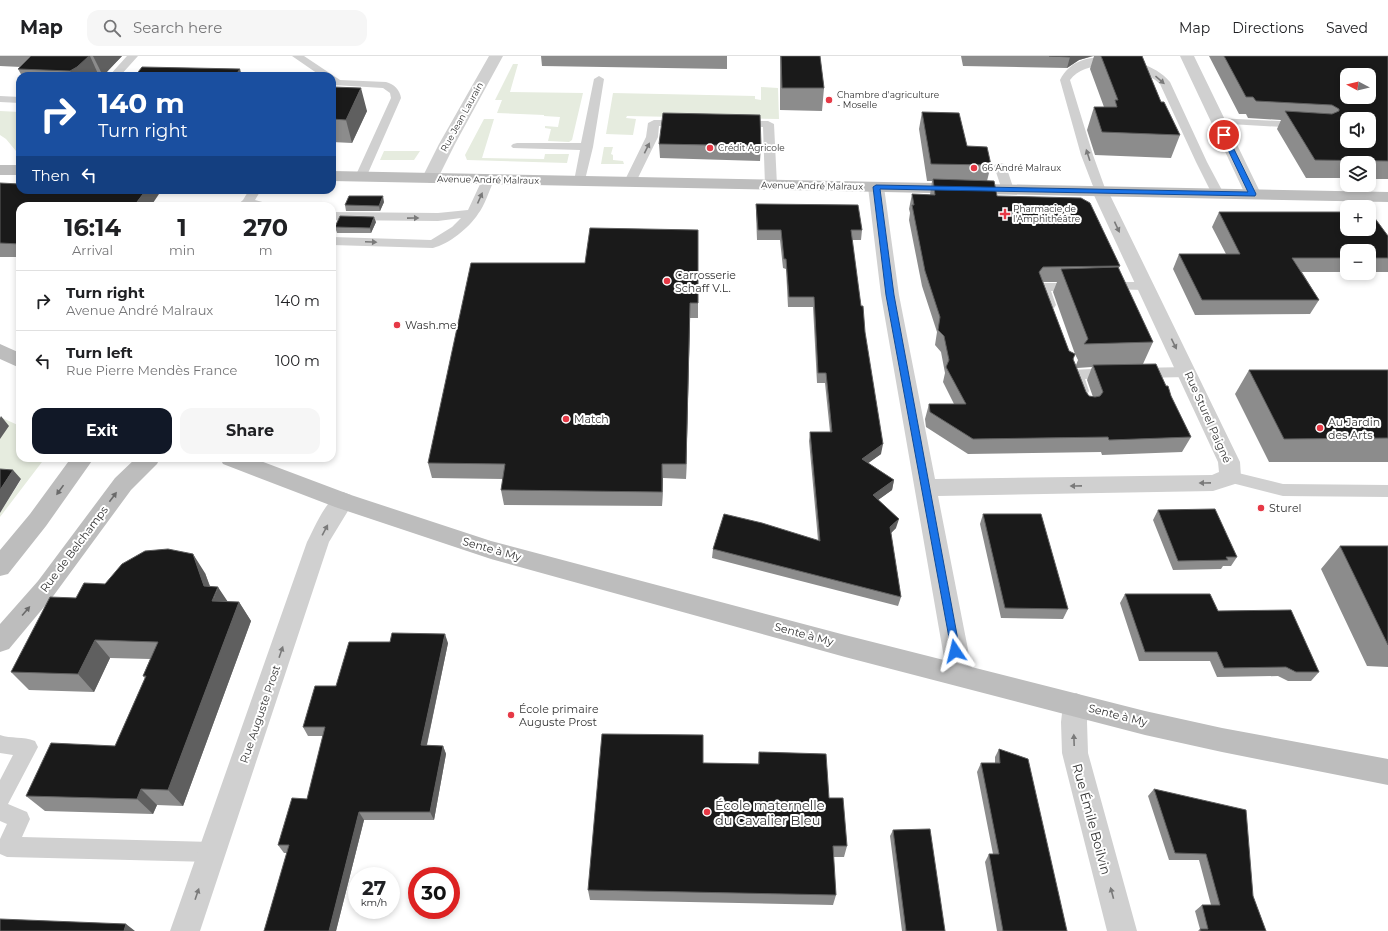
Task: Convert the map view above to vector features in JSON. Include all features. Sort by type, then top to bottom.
[{"type":"street","name":"Rue Jean Laurain","points":[[430,178],[447,144],[496,56]]},
{"type":"street","points":[[1187,56],[1253,194]]},
{"type":"street","points":[[0,170],[16,170]]},
{"type":"street","name":"Avenue André Malraux","points":[[336,176],[1388,197]]},
{"type":"street","points":[[876,187],[890,295],[960,675]]},
{"type":"street","name":"Rue Sturel Paigné","points":[[926,488],[1213,483],[1230,477],[1229,462],[1186,372],[1186,368],[1100,192]]},
{"type":"street","points":[[0,351],[16,359]]},
{"type":"street","points":[[0,567],[38,520],[80,462]]},
{"type":"street","name":"Rue de Belchamps","points":[[0,641],[46,588],[124,484],[145,462]]},
{"type":"street","name":"Sente à My","points":[[242,462],[343,501],[491,550],[1076,705],[1222,740],[1388,772]]},
{"type":"street","name":"Rue Auguste Prost","points":[[185,931],[318,542],[329,521],[343,501]]},
{"type":"street","name":"Rue Émile Boilvin","points":[[1076,705],[1074,722],[1075,753],[1122,931]]},
{"type":"lane","points":[[118,72],[133,56]]},
{"type":"lane","points":[[297,56],[322,72]]},
{"type":"lane","points":[[1100,192],[1065,80],[1068,73],[1074,66],[1082,62],[1107,60],[1133,64],[1146,70],[1164,82],[1206,172],[1218,194]]},
{"type":"lane","points":[[580,181],[599,79]]},
{"type":"lane","points":[[336,82],[386,85],[395,92],[396,98],[361,177]]},
{"type":"lane","points":[[0,99],[16,100]]},
{"type":"lane","points":[[1218,121],[1308,126]]},
{"type":"lane","points":[[630,182],[652,137],[654,122],[698,123]]},
{"type":"lane","points":[[727,124],[768,124],[771,185]]},
{"type":"lane","points":[[517,146],[587,147]]},
{"type":"lane","points":[[1000,166],[1008,190]]},
{"type":"lane","points":[[336,241],[433,244],[456,230],[473,213],[488,180]]},
{"type":"lane","points":[[336,216],[438,217],[473,213]]},
{"type":"lane","points":[[1054,318],[1043,288],[1145,286]]},
{"type":"lane","points":[[1088,406],[1076,374],[1186,372]]},
{"type":"lane","points":[[1230,477],[1283,490],[1388,491]]},
{"type":"lane","points":[[0,744],[4,746],[28,747],[0,800]]},
{"type":"lane","points":[[0,811],[20,819],[7,847],[212,852]]},
{"type":"shaded area","points":[[513,64],[518,64],[510,92],[583,93],[572,140],[569,142],[548,141],[551,129],[545,128],[545,126],[558,127],[560,117],[497,113],[502,100],[495,100]]},
{"type":"shaded area","points":[[761,87],[778,88],[779,119],[627,116],[626,118],[636,119],[633,135],[606,134],[613,93],[755,96],[755,99],[761,100]]},
{"type":"shaded area","points":[[0,111],[16,112],[16,151],[6,139],[0,135]]},
{"type":"shaded area","points":[[484,119],[494,119],[482,158],[544,159],[545,154],[569,154],[567,163],[467,160],[465,155]]},
{"type":"shaded area","points":[[604,147],[613,147],[611,154],[613,155],[613,160],[623,161],[624,164],[601,164]]},
{"type":"shaded area","points":[[384,151],[420,151],[414,160],[380,160]]},
{"type":"shaded area","points":[[0,417],[16,424],[16,462],[42,462],[0,517],[0,513],[21,480],[0,479]]},
{"type":"building","points":[[31,56],[89,56],[70,71],[18,69]]},
{"type":"building","points":[[781,56],[820,56],[824,88],[782,88]]},
{"type":"building","points":[[1049,56],[1071,56],[1070,57]]},
{"type":"building","points":[[1101,56],[1142,56],[1161,102],[1164,102],[1180,135],[1102,132],[1094,107],[1117,107],[1115,100],[1118,100]]},
{"type":"building","points":[[1224,56],[1388,56],[1388,161],[1376,161],[1376,156],[1340,156],[1340,160],[1315,160],[1285,111],[1332,114],[1339,111],[1339,109],[1332,105],[1256,101],[1253,97],[1246,97]]},
{"type":"building","points":[[142,67],[240,69],[238,72],[138,72]]},
{"type":"building","points":[[336,87],[361,88],[346,120],[336,119]]},
{"type":"building","points":[[922,112],[959,113],[967,146],[987,147],[991,165],[931,164]]},
{"type":"building","points":[[663,113],[760,115],[761,146],[659,144]]},
{"type":"building","points":[[933,179],[994,181],[997,196],[1081,198],[1090,203],[1120,266],[1043,267],[1039,272],[1069,351],[1075,354],[1073,359],[1086,392],[1089,396],[1095,397],[1100,396],[1103,392],[1093,365],[1156,364],[1166,386],[1168,386],[1171,396],[1191,437],[1109,440],[1108,437],[973,439],[930,412],[929,404],[966,404],[946,367],[949,360],[944,336],[938,330],[940,317],[925,271],[912,205],[914,205],[912,194],[935,195]]},
{"type":"building","points":[[0,183],[16,184],[16,194],[143,194],[137,202],[16,202],[16,244],[0,243]]},
{"type":"building","points":[[349,196],[383,196],[379,206],[345,205]]},
{"type":"building","points":[[756,204],[858,205],[862,230],[851,230],[861,306],[863,306],[865,332],[883,444],[862,459],[894,480],[873,495],[899,519],[890,527],[901,597],[713,549],[724,514],[762,523],[820,541],[810,432],[832,432],[826,373],[818,373],[814,297],[789,297],[786,259],[784,259],[781,230],[758,230]]},
{"type":"building","points":[[1219,212],[1340,212],[1340,236],[1376,236],[1376,220],[1388,236],[1388,258],[1376,258],[1376,244],[1340,244],[1340,258],[1292,258],[1319,300],[1202,300],[1179,254],[1240,254]]},
{"type":"building","points":[[340,216],[374,217],[370,228],[336,227]]},
{"type":"building","name":"Match","points":[[590,228],[698,230],[698,303],[690,303],[686,464],[662,464],[662,492],[501,490],[505,464],[428,463],[471,263],[585,263]]},
{"type":"building","points":[[1118,267],[1153,342],[1084,344],[1088,339],[1061,269]]},
{"type":"building","points":[[1249,370],[1388,370],[1388,438],[1284,439]]},
{"type":"building","points":[[0,469],[13,470],[0,490]]},
{"type":"building","points":[[1215,509],[1237,557],[1226,557],[1228,560],[1178,561],[1158,510]]},
{"type":"building","points":[[983,514],[1041,514],[1068,609],[1005,608]]},
{"type":"building","points":[[1340,546],[1388,546],[1388,645]]},
{"type":"building","points":[[168,549],[193,554],[204,586],[218,587],[212,601],[239,602],[168,790],[141,789],[137,799],[26,796],[51,743],[115,746],[146,676],[143,676],[158,642],[95,640],[78,674],[11,672],[50,597],[76,598],[84,583],[105,584],[122,564],[145,551]]},
{"type":"building","points":[[1125,594],[1210,594],[1218,611],[1291,610],[1319,672],[1296,672],[1286,667],[1224,668],[1217,652],[1145,652]]},
{"type":"building","points":[[392,633],[445,634],[421,745],[443,746],[430,812],[359,812],[329,931],[264,931],[289,845],[278,845],[292,798],[307,799],[325,727],[303,727],[315,686],[336,686],[349,642],[390,642]]},
{"type":"building","points":[[602,734],[703,735],[703,763],[759,764],[759,752],[826,754],[829,798],[843,798],[847,846],[833,846],[836,895],[588,890]]},
{"type":"building","points":[[999,749],[1028,759],[1067,931],[1003,931],[989,854],[999,854],[981,763],[1000,763]]},
{"type":"building","points":[[1154,789],[1246,810],[1253,896],[1266,931],[1201,931],[1200,929],[1208,929],[1202,905],[1220,905],[1206,854],[1175,853]]},
{"type":"building","points":[[930,829],[945,931],[906,931],[893,830]]},
{"type":"building","points":[[0,919],[126,924],[124,931],[0,931]]},
{"type":"place","name":"Chambre d'agriculture - Moselle","points":[[829,100]]},
{"type":"place","name":"Crédit Agricole","points":[[710,148]]},
{"type":"place","name":"66 André Malraux","points":[[974,168]]},
{"type":"place","name":"Pharmacie de l'Amphithéâtre","points":[[1005,214]]},
{"type":"place","name":"Carrosserie Schaff V.L.","points":[[667,281]]},
{"type":"place","name":"Wash.me","points":[[397,325]]},
{"type":"place","name":"Match","points":[[566,419]]},
{"type":"place","name":"Au Jardin des Arts","points":[[1320,428]]},
{"type":"place","name":"Sturel","points":[[1261,508]]},
{"type":"place","name":"École primaire Auguste Prost","points":[[511,715]]},
{"type":"place","name":"École maternelle du Cavalier Bleu","points":[[707,812]]},
{"type":"route","points":[[955,651],[890,295],[876,187],[1253,194],[1246,183],[1224,135]]}]
